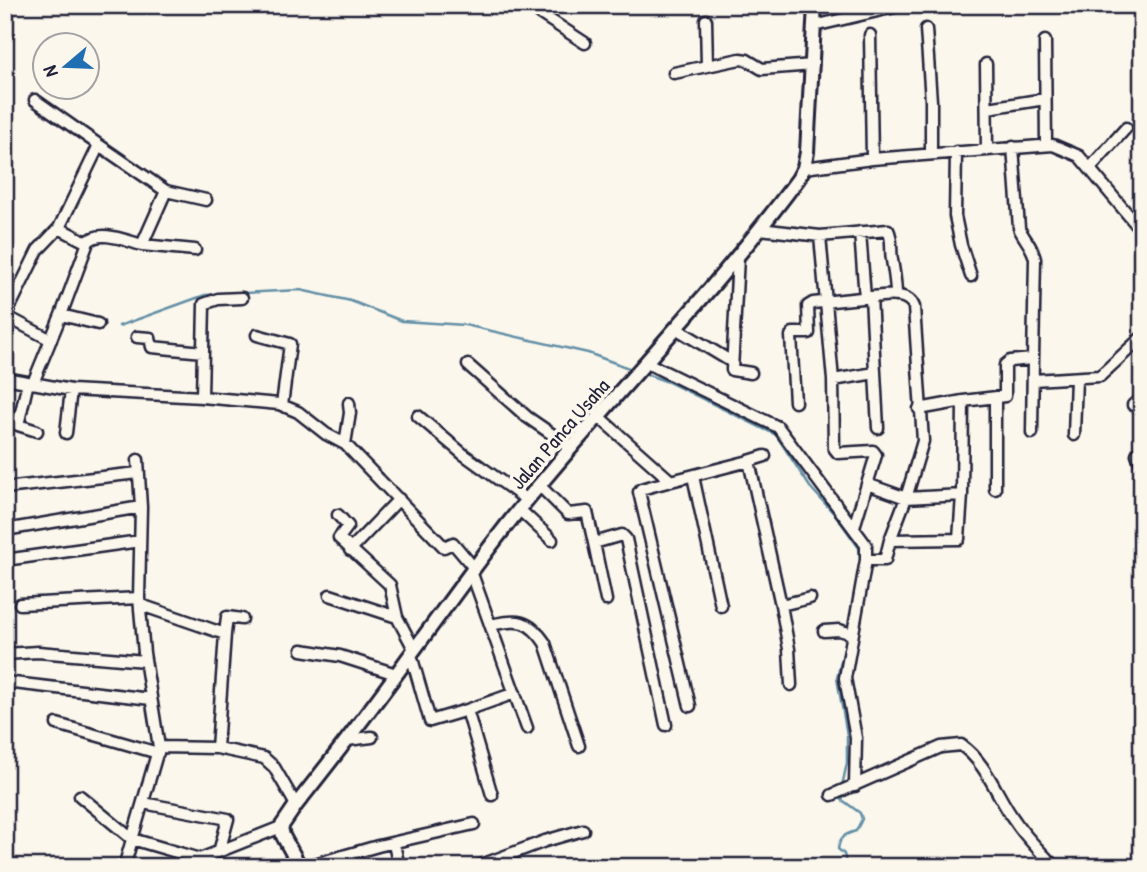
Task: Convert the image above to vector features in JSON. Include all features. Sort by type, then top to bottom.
[{"type":"street","points":[[527,5],[585,43]]},
{"type":"street","name":"Jalan Panca Usaha","points":[[281,827],[472,569],[539,485],[738,257],[798,179],[804,168],[807,152],[815,5]]},
{"type":"street","points":[[814,26],[903,5]]},
{"type":"street","points":[[706,20],[707,66]]},
{"type":"street","points":[[926,29],[931,101],[931,154]]},
{"type":"street","points":[[870,35],[872,159]]},
{"type":"street","points":[[1045,41],[1046,145]]},
{"type":"street","points":[[674,73],[740,59],[762,69],[813,65]]},
{"type":"street","points":[[986,64],[987,149]]},
{"type":"street","points":[[988,108],[1045,99]]},
{"type":"street","points":[[38,102],[166,191],[206,200]]},
{"type":"street","points":[[1090,168],[1126,128]]},
{"type":"street","points":[[51,340],[6,316],[38,250],[59,228],[99,145]]},
{"type":"street","points":[[804,168],[872,159],[1046,145],[1071,152],[1090,168],[1138,219],[1142,232]]},
{"type":"street","points":[[1013,147],[1019,228],[1023,238],[1031,246],[1035,259],[1032,433]]},
{"type":"street","points":[[956,152],[955,216],[971,276]]},
{"type":"street","points":[[142,245],[166,191]]},
{"type":"street","points":[[59,228],[87,243]]},
{"type":"street","points":[[760,229],[820,236],[890,231],[892,260],[896,272],[896,296]]},
{"type":"street","points":[[860,232],[878,428]]},
{"type":"street","points":[[37,431],[18,425],[31,383],[51,340],[90,238],[97,236],[142,245],[195,250]]},
{"type":"street","points":[[820,236],[833,380],[834,449],[838,453],[873,451],[875,458],[854,527]]},
{"type":"street","points":[[738,257],[733,371],[751,373]]},
{"type":"street","points":[[5,292],[14,300]]},
{"type":"street","points":[[796,402],[792,334],[809,334],[807,307],[813,303],[868,297],[896,296],[909,299],[914,307],[923,441],[885,560],[866,560]]},
{"type":"street","points":[[202,397],[204,302],[242,298]]},
{"type":"street","points":[[61,315],[98,324]]},
{"type":"street","points":[[677,329],[732,362]]},
{"type":"street","points":[[257,335],[290,344],[282,405]]},
{"type":"street","points":[[137,337],[150,338],[152,347],[203,352]]},
{"type":"street","points":[[1033,380],[1100,376],[1142,337]]},
{"type":"street","points":[[919,409],[1006,395],[1004,368],[1007,363],[1033,359]]},
{"type":"street","points":[[468,365],[527,417],[572,448]]},
{"type":"street","points":[[646,365],[778,428],[866,545],[866,560],[847,633],[845,678],[856,738],[842,792],[942,747],[961,745],[970,752],[993,783],[1021,830],[1055,867]]},
{"type":"street","points":[[833,380],[875,373]]},
{"type":"street","points":[[5,378],[71,390],[202,397],[282,405],[298,412],[326,434],[345,444],[444,547],[453,543],[472,569],[527,728]]},
{"type":"street","points":[[1074,435],[1076,378]]},
{"type":"street","points":[[66,433],[71,390]]},
{"type":"street","points":[[1133,405],[1142,397]]},
{"type":"street","points":[[995,398],[995,489]]},
{"type":"street","points":[[890,540],[959,539],[963,401]]},
{"type":"street","points":[[345,444],[349,403]]},
{"type":"street","points":[[418,416],[524,505],[552,540]]},
{"type":"street","points":[[599,418],[671,481]]},
{"type":"street","points":[[1142,448],[1137,454],[1142,467]]},
{"type":"street","points":[[690,706],[639,492],[641,489],[765,456]]},
{"type":"street","points":[[124,867],[158,750],[145,660],[140,601],[141,507],[138,460]]},
{"type":"street","points":[[749,461],[781,605],[789,649],[790,685]]},
{"type":"street","points":[[5,488],[138,473]]},
{"type":"street","points":[[693,476],[721,606]]},
{"type":"street","points":[[867,484],[905,498],[962,495]]},
{"type":"street","points":[[539,485],[565,513],[587,512],[606,600]]},
{"type":"street","points":[[350,550],[399,499]]},
{"type":"street","points":[[5,530],[141,507]]},
{"type":"street","points":[[338,515],[348,526],[339,538],[390,585],[397,617],[412,652],[430,721],[515,693]]},
{"type":"street","points":[[594,543],[622,536],[626,538],[666,725]]},
{"type":"street","points":[[5,560],[140,541]]},
{"type":"street","points":[[330,595],[397,617]]},
{"type":"street","points":[[781,605],[810,598]]},
{"type":"street","points":[[20,604],[140,601],[225,634]]},
{"type":"street","points":[[217,748],[227,617],[243,620]]},
{"type":"street","points":[[491,625],[508,621],[519,622],[528,624],[537,632],[545,643],[579,746]]},
{"type":"street","points":[[824,631],[847,633]]},
{"type":"street","points":[[302,650],[340,656],[396,674]]},
{"type":"street","points":[[5,654],[38,652],[145,660]]},
{"type":"street","points":[[5,682],[151,699]]},
{"type":"street","points":[[467,710],[492,795]]},
{"type":"street","points":[[57,724],[158,750],[217,748],[264,758],[274,767],[296,805]]},
{"type":"street","points":[[347,740],[372,737]]},
{"type":"street","points":[[80,796],[132,839],[200,859],[281,827],[302,867],[474,824]]},
{"type":"street","points":[[143,803],[228,819],[219,852]]},
{"type":"street","points":[[476,867],[583,830]]},
{"type":"street","points":[[394,844],[399,867]]},
{"type":"waterway","points":[[119,326],[205,295],[300,290],[351,301],[402,321],[465,325],[588,353],[634,370]]},
{"type":"waterway","points":[[643,373],[668,382],[776,435],[810,487],[837,517],[859,548],[861,563]]},
{"type":"waterway","points":[[842,786],[847,763],[847,735],[837,678],[850,624]]},
{"type":"waterway","points":[[841,793],[841,799],[860,813],[862,819],[856,831],[840,841],[838,849],[844,854],[847,867]]}]
